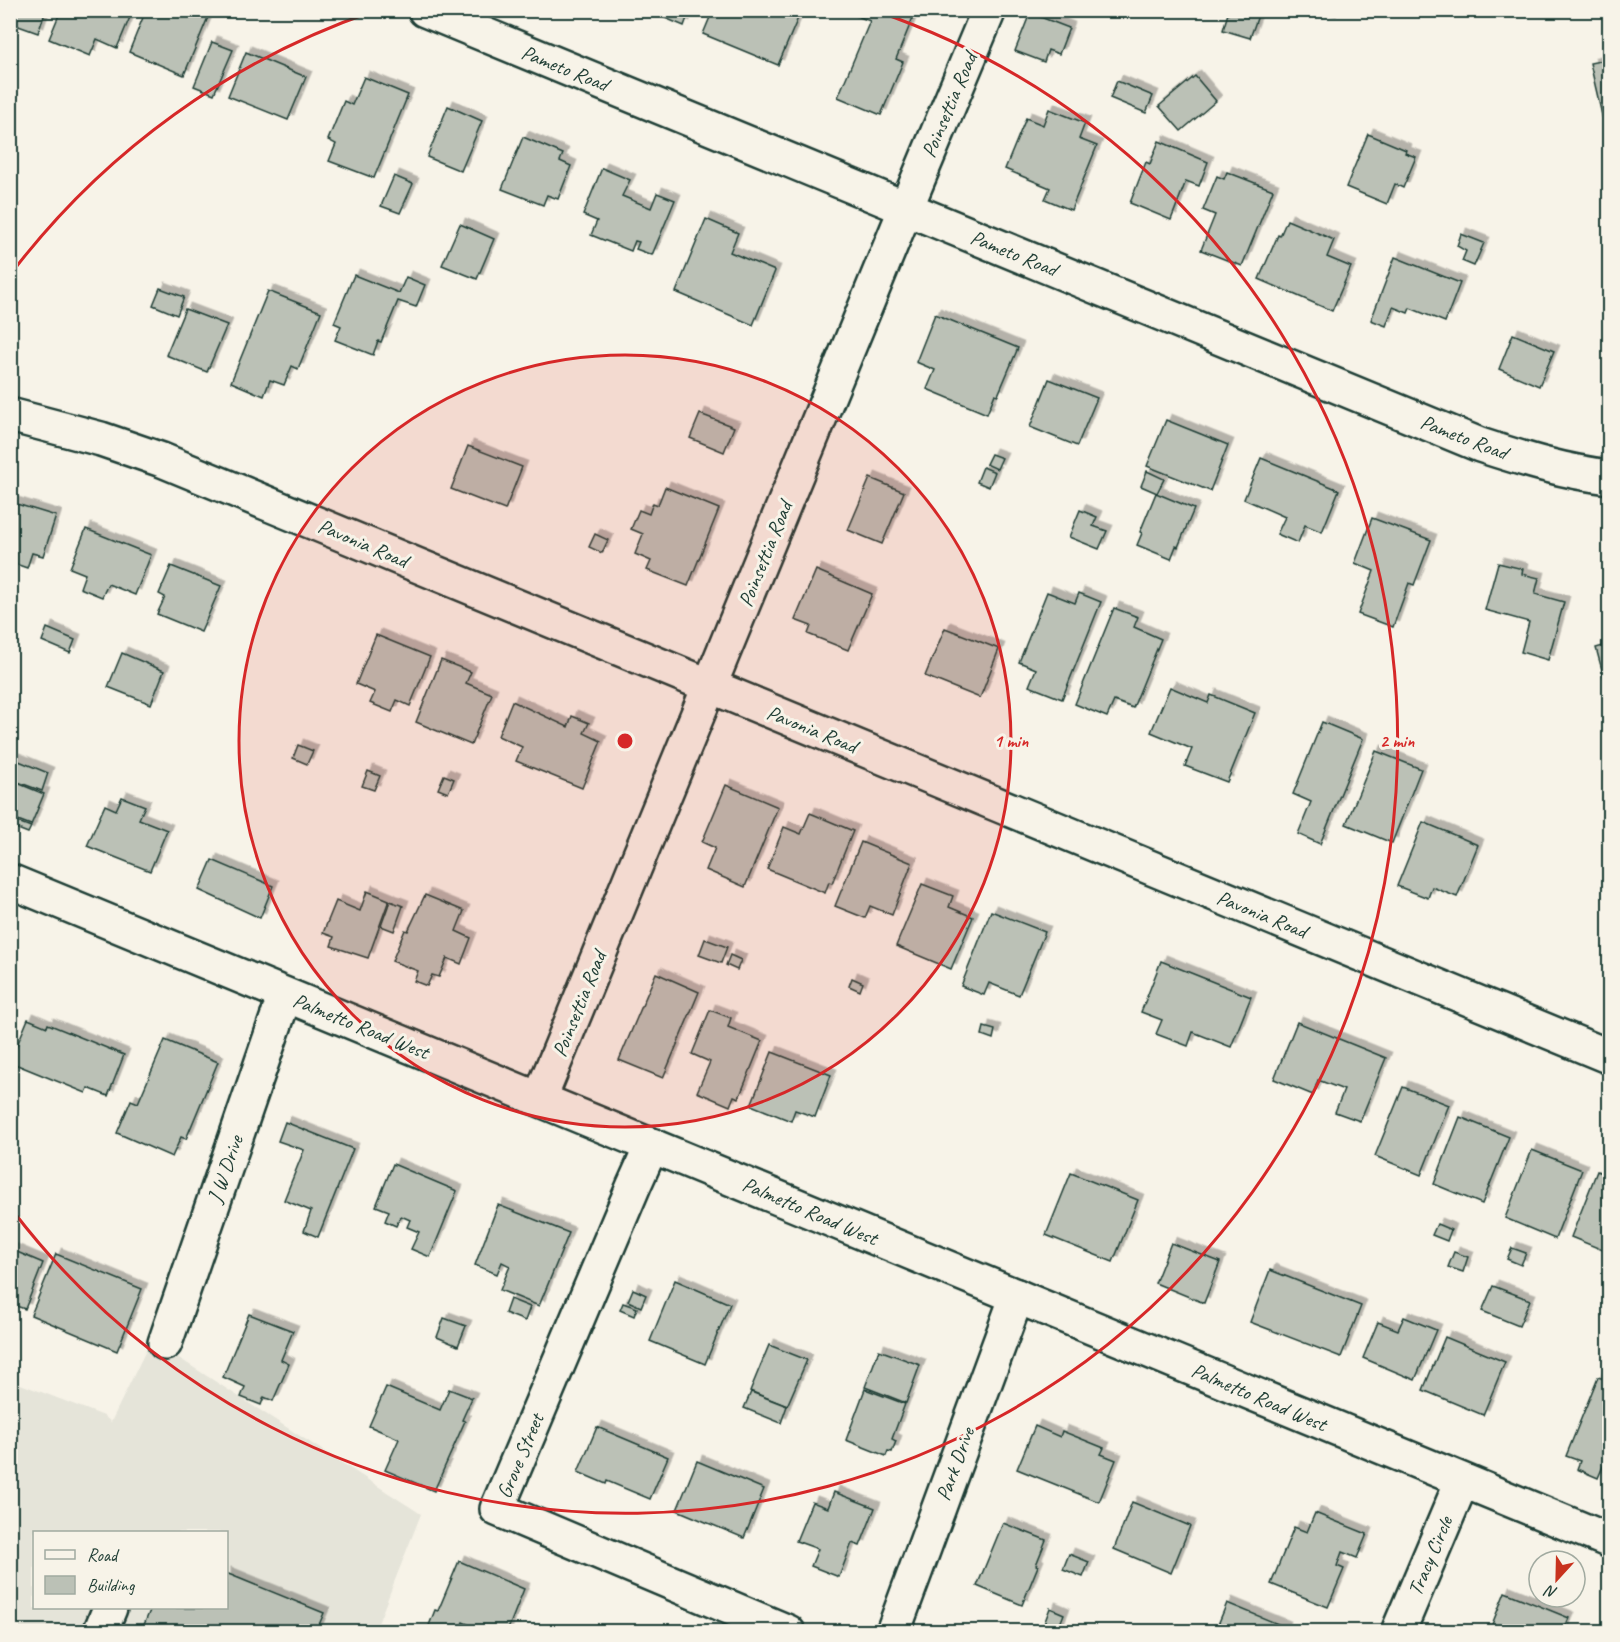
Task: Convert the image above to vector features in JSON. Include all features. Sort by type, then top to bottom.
[{"type":"street","name":"Pameto Road","points":[[425,10],[1480,445],[1530,462],[1581,474],[1610,477]]},
{"type":"street","name":"Poinsettia Road","points":[[540,1098],[989,10]]},
{"type":"street","name":"Pavonia Road","points":[[10,415],[102,439],[162,460],[1610,1057]]},
{"type":"street","name":"Palmetto Road West","points":[[10,881],[1610,1541]]},
{"type":"street","name":"J W Drive","points":[[165,1343],[285,995]]},
{"type":"street","name":"Grove Street","points":[[652,1145],[497,1509],[789,1632]]},
{"type":"street","name":"Park Drive","points":[[893,1632],[1017,1296]]},
{"type":"street","name":"Tracy Circle","points":[[1398,1632],[1462,1481]]},
{"type":"street","points":[[100,1632],[110,1609]]},
{"type":"shaded area","points":[[151,1340],[421,1514],[375,1631],[11,1631],[10,1380],[104,1416],[111,1422]]},
{"type":"building","points":[[10,10],[46,10],[38,33],[10,23]]},
{"type":"building","points":[[61,10],[133,10],[117,48],[97,39],[90,56],[49,39]]},
{"type":"building","points":[[146,10],[211,10],[184,75],[129,52]]},
{"type":"building","points":[[646,10],[690,10],[684,26]]},
{"type":"building","points":[[713,10],[801,11],[778,65],[703,34]]},
{"type":"building","points":[[860,10],[916,10],[896,59],[903,62],[881,115],[838,97],[870,21],[857,16]]},
{"type":"building","points":[[1229,10],[1260,10],[1250,38],[1223,30]]},
{"type":"building","points":[[1344,10],[1336,11],[1336,15],[1296,11]]},
{"type":"building","points":[[1030,13],[1069,28],[1059,54],[1048,50],[1044,62],[1015,51]]},
{"type":"building","points":[[212,42],[233,50],[214,94],[194,86]]},
{"type":"building","points":[[246,52],[306,77],[288,120],[228,96]]},
{"type":"building","points":[[1610,59],[1610,136],[1607,137],[1590,63]]},
{"type":"building","points":[[1195,76],[1216,101],[1181,131],[1159,106]]},
{"type":"building","points":[[364,77],[408,95],[374,178],[329,161],[336,144],[328,140],[344,101],[352,105]]},
{"type":"building","points":[[1117,81],[1153,96],[1146,113],[1110,98]]},
{"type":"building","points":[[448,106],[482,121],[461,171],[427,157]]},
{"type":"building","points":[[1049,109],[1085,123],[1079,139],[1097,146],[1071,210],[1045,199],[1050,188],[1005,169],[1026,118],[1043,125]]},
{"type":"building","points":[[1368,134],[1406,150],[1405,153],[1416,157],[1403,188],[1395,184],[1387,204],[1346,187]]},
{"type":"building","points":[[523,137],[563,154],[560,161],[571,166],[558,199],[547,195],[543,205],[502,189]]},
{"type":"building","points":[[1159,141],[1208,162],[1199,186],[1186,181],[1171,220],[1130,203],[1146,162],[1150,164]]},
{"type":"building","points":[[602,168],[630,180],[622,196],[651,208],[657,193],[675,200],[652,255],[636,249],[639,242],[635,241],[631,251],[591,235],[597,221],[583,215]]},
{"type":"building","points":[[1227,172],[1273,190],[1242,266],[1201,250],[1215,215],[1203,210],[1217,176],[1224,179]]},
{"type":"building","points":[[394,176],[413,184],[400,213],[381,206]]},
{"type":"building","points":[[706,219],[738,233],[730,252],[775,271],[753,325],[676,292]]},
{"type":"building","points":[[1287,220],[1334,240],[1327,257],[1351,267],[1332,311],[1259,279]]},
{"type":"building","points":[[460,224],[494,239],[477,279],[442,265]]},
{"type":"building","points":[[1461,234],[1484,243],[1474,266],[1462,261],[1466,251],[1457,246]]},
{"type":"building","points":[[1395,257],[1460,283],[1445,322],[1410,308],[1408,313],[1393,307],[1386,326],[1371,320]]},
{"type":"building","points":[[354,275],[399,293],[406,277],[425,285],[416,307],[398,301],[373,355],[335,340],[341,326],[334,323]]},
{"type":"building","points":[[160,288],[184,297],[177,315],[153,305]]},
{"type":"building","points":[[268,291],[321,312],[298,369],[292,366],[284,385],[270,380],[264,396],[231,382]]},
{"type":"building","points":[[185,309],[227,325],[207,372],[166,355]]},
{"type":"building","points":[[935,314],[1018,348],[998,395],[995,394],[987,414],[927,389],[935,370],[916,362]]},
{"type":"building","points":[[1513,334],[1554,351],[1539,386],[1499,369]]},
{"type":"building","points":[[1049,379],[1097,398],[1077,446],[1030,427]]},
{"type":"building","points":[[700,414],[734,427],[724,452],[690,438]]},
{"type":"building","points":[[1166,420],[1228,445],[1210,491],[1147,466]]},
{"type":"building","points":[[468,446],[522,467],[505,510],[451,489]]},
{"type":"building","points":[[991,454],[1002,458],[997,469],[986,464]]},
{"type":"building","points":[[1261,458],[1339,490],[1322,532],[1305,525],[1298,543],[1277,534],[1285,517],[1244,499]]},
{"type":"building","points":[[983,467],[995,472],[989,487],[977,482]]},
{"type":"building","points":[[1147,471],[1164,479],[1157,493],[1141,486]]},
{"type":"building","points":[[870,478],[904,492],[882,544],[848,530]]},
{"type":"building","points":[[665,487],[719,509],[688,586],[647,570],[651,561],[635,554],[643,534],[631,529],[639,510],[649,514],[653,503],[658,505]]},
{"type":"building","points":[[1156,493],[1194,509],[1171,559],[1137,545]]},
{"type":"building","points":[[10,502],[56,516],[43,556],[32,553],[27,568],[10,562]]},
{"type":"building","points":[[1080,510],[1097,517],[1093,526],[1107,531],[1099,549],[1069,537]]},
{"type":"building","points":[[1372,518],[1431,540],[1414,585],[1409,583],[1393,627],[1358,614],[1374,571],[1355,563]]},
{"type":"building","points":[[86,529],[151,555],[135,595],[108,584],[102,597],[80,588],[85,574],[70,568]]},
{"type":"building","points":[[595,534],[608,540],[602,553],[589,547]]},
{"type":"building","points":[[1498,563],[1523,569],[1522,574],[1539,578],[1535,594],[1564,602],[1548,660],[1521,652],[1529,622],[1485,610]]},
{"type":"building","points":[[171,566],[221,586],[201,632],[157,614],[165,597],[159,594]]},
{"type":"building","points":[[816,570],[872,594],[848,650],[808,634],[811,626],[795,620]]},
{"type":"building","points":[[1047,592],[1075,603],[1079,593],[1101,602],[1062,699],[1029,686],[1036,669],[1019,662]]},
{"type":"building","points":[[1114,608],[1138,617],[1134,627],[1161,639],[1133,708],[1114,701],[1107,717],[1075,704]]},
{"type":"building","points":[[47,628],[75,640],[70,653],[42,641]]},
{"type":"building","points":[[945,628],[999,649],[980,698],[925,676]]},
{"type":"building","points":[[376,635],[430,657],[410,706],[397,700],[392,712],[370,703],[375,692],[356,684]]},
{"type":"building","points":[[1610,644],[1610,675],[1604,677],[1596,648]]},
{"type":"building","points":[[122,653],[164,671],[151,704],[108,687]]},
{"type":"building","points":[[441,660],[471,672],[466,683],[492,694],[471,745],[416,722]]},
{"type":"building","points":[[1170,687],[1208,703],[1211,695],[1255,713],[1227,782],[1185,766],[1192,749],[1151,732]]},
{"type":"building","points":[[512,701],[568,727],[572,716],[589,723],[584,733],[601,741],[582,788],[516,761],[522,747],[498,736]]},
{"type":"building","points":[[1322,722],[1363,739],[1320,844],[1298,834],[1311,802],[1293,794]]},
{"type":"building","points":[[298,745],[313,751],[307,764],[293,758]]},
{"type":"building","points":[[1376,751],[1421,769],[1392,843],[1346,824]]},
{"type":"building","points":[[14,759],[48,773],[42,791],[10,779],[10,768]]},
{"type":"building","points":[[368,771],[380,776],[374,790],[362,786]]},
{"type":"building","points":[[444,775],[454,779],[448,793],[438,789]]},
{"type":"building","points":[[10,780],[44,794],[31,825],[10,817]]},
{"type":"building","points":[[726,785],[778,807],[745,887],[706,870],[715,848],[702,842]]},
{"type":"building","points":[[122,797],[145,806],[139,819],[167,830],[150,871],[87,846],[105,805],[116,810]]},
{"type":"building","points":[[810,813],[853,831],[832,883],[829,882],[825,893],[767,869],[784,827],[801,834]]},
{"type":"building","points":[[10,819],[31,827],[28,833],[10,826]]},
{"type":"building","points":[[1423,822],[1478,845],[1457,897],[1432,887],[1428,898],[1397,886]]},
{"type":"building","points":[[861,842],[912,863],[892,915],[870,906],[865,918],[835,906]]},
{"type":"building","points":[[212,860],[273,886],[260,918],[199,890]]},
{"type":"building","points":[[922,884],[953,896],[949,907],[973,917],[951,969],[896,946]]},
{"type":"building","points":[[367,891],[389,900],[368,958],[331,946],[334,937],[323,933],[336,901],[360,911]]},
{"type":"building","points":[[425,895],[464,911],[456,931],[471,938],[461,964],[447,958],[439,977],[432,975],[427,986],[414,981],[418,971],[392,961],[405,930],[408,931]]},
{"type":"building","points":[[390,901],[403,906],[394,931],[381,926]]},
{"type":"building","points":[[991,911],[1045,932],[1019,995],[989,983],[984,995],[961,986]]},
{"type":"building","points":[[705,939],[727,947],[721,963],[699,955]]},
{"type":"building","points":[[730,955],[741,960],[737,970],[726,965]]},
{"type":"building","points":[[1161,961],[1251,997],[1231,1047],[1193,1032],[1188,1046],[1156,1034],[1162,1020],[1141,1012]]},
{"type":"building","points":[[656,973],[699,992],[663,1078],[619,1060]]},
{"type":"building","points":[[852,978],[863,983],[860,991],[849,986]]},
{"type":"building","points":[[710,1010],[731,1018],[728,1027],[762,1041],[739,1098],[734,1096],[730,1106],[697,1092],[710,1062],[692,1054]]},
{"type":"building","points":[[28,1019],[47,1027],[48,1024],[124,1055],[108,1096],[88,1088],[86,1093],[10,1062]]},
{"type":"building","points":[[1297,1022],[1386,1058],[1360,1121],[1335,1112],[1344,1090],[1318,1080],[1313,1095],[1274,1079]]},
{"type":"building","points":[[984,1027],[995,1030],[993,1039],[982,1035]]},
{"type":"building","points":[[165,1040],[218,1062],[186,1139],[181,1137],[172,1157],[117,1133],[131,1100],[138,1103]]},
{"type":"building","points":[[772,1052],[831,1075],[815,1117],[795,1110],[791,1121],[751,1105]]},
{"type":"building","points":[[1403,1087],[1449,1105],[1421,1175],[1375,1156]]},
{"type":"building","points":[[1460,1117],[1509,1137],[1482,1204],[1434,1184]]},
{"type":"building","points":[[285,1122],[353,1149],[318,1237],[304,1231],[311,1211],[284,1200],[304,1150],[278,1141]]},
{"type":"building","points":[[1532,1150],[1582,1170],[1555,1239],[1505,1218]]},
{"type":"building","points":[[393,1164],[457,1191],[430,1257],[411,1249],[419,1232],[407,1227],[410,1220],[401,1216],[396,1226],[385,1221],[389,1211],[376,1206]]},
{"type":"building","points":[[1597,1171],[1610,1176],[1610,1253],[1571,1237]]},
{"type":"building","points":[[1071,1173],[1138,1200],[1113,1262],[1046,1235]]},
{"type":"building","points":[[498,1205],[569,1233],[539,1306],[500,1290],[510,1266],[502,1262],[497,1274],[475,1265]]},
{"type":"building","points":[[1437,1224],[1451,1230],[1447,1241],[1432,1235]]},
{"type":"building","points":[[1171,1243],[1220,1262],[1204,1303],[1155,1283]]},
{"type":"building","points":[[1512,1248],[1526,1253],[1521,1265],[1507,1259]]},
{"type":"building","points":[[10,1249],[43,1263],[25,1309],[10,1304]]},
{"type":"building","points":[[1454,1252],[1468,1257],[1463,1272],[1448,1267]]},
{"type":"building","points":[[56,1254],[142,1289],[117,1351],[31,1315]]},
{"type":"building","points":[[1270,1270],[1361,1306],[1341,1357],[1250,1322]]},
{"type":"building","points":[[675,1280],[730,1304],[705,1364],[650,1341]]},
{"type":"building","points":[[1493,1286],[1530,1300],[1519,1326],[1482,1311]]},
{"type":"building","points":[[633,1289],[646,1295],[641,1307],[628,1301]]},
{"type":"building","points":[[510,1299],[530,1307],[525,1321],[505,1313]]},
{"type":"building","points":[[623,1303],[637,1308],[634,1316],[620,1310]]},
{"type":"building","points":[[249,1314],[293,1331],[281,1360],[289,1364],[273,1401],[264,1397],[261,1405],[241,1397],[245,1387],[223,1377]]},
{"type":"building","points":[[1404,1317],[1436,1330],[1415,1380],[1363,1358],[1378,1322],[1398,1330]]},
{"type":"building","points":[[444,1318],[466,1326],[458,1346],[437,1337]]},
{"type":"building","points":[[1445,1337],[1505,1362],[1483,1415],[1423,1390]]},
{"type":"building","points":[[769,1345],[807,1360],[787,1406],[750,1391]]},
{"type":"building","points":[[879,1350],[920,1365],[906,1403],[865,1387]]},
{"type":"building","points":[[1598,1377],[1610,1381],[1610,1450],[1598,1478],[1577,1469],[1580,1461],[1566,1456]]},
{"type":"building","points":[[386,1387],[440,1410],[449,1389],[472,1398],[462,1420],[465,1421],[434,1491],[385,1470],[399,1439],[369,1426]]},
{"type":"building","points":[[865,1389],[905,1404],[892,1439],[896,1441],[892,1452],[888,1451],[886,1456],[846,1440]]},
{"type":"building","points":[[751,1392],[787,1406],[781,1423],[744,1408]]},
{"type":"building","points":[[1035,1426],[1060,1437],[1062,1431],[1104,1448],[1101,1454],[1116,1460],[1099,1502],[1017,1469]]},
{"type":"building","points":[[597,1427],[668,1457],[650,1499],[578,1472]]},
{"type":"building","points":[[697,1461],[764,1489],[744,1538],[677,1510]]},
{"type":"building","points":[[834,1492],[875,1508],[860,1546],[852,1543],[839,1577],[811,1566],[818,1549],[796,1541],[812,1502],[828,1508]]},
{"type":"building","points":[[1132,1502],[1190,1526],[1171,1573],[1114,1549]]},
{"type":"building","points":[[1315,1513],[1367,1534],[1357,1558],[1342,1552],[1337,1566],[1344,1569],[1328,1607],[1271,1584],[1294,1527],[1307,1532]]},
{"type":"building","points":[[1003,1523],[1046,1540],[1022,1605],[977,1586]]},
{"type":"building","points":[[1069,1554],[1089,1562],[1083,1577],[1063,1569]]},
{"type":"building","points":[[459,1561],[524,1589],[507,1632],[485,1632],[463,1622],[459,1632],[438,1632],[428,1628],[435,1610],[438,1611]]},
{"type":"building","points":[[228,1574],[324,1613],[316,1632],[141,1632],[151,1609],[228,1609]]},
{"type":"building","points":[[1505,1592],[1527,1601],[1527,1609],[1547,1609],[1569,1618],[1563,1632],[1489,1632]]},
{"type":"building","points":[[1227,1603],[1285,1627],[1283,1632],[1215,1632]]},
{"type":"building","points":[[1050,1608],[1064,1614],[1058,1629],[1044,1624]]}]
